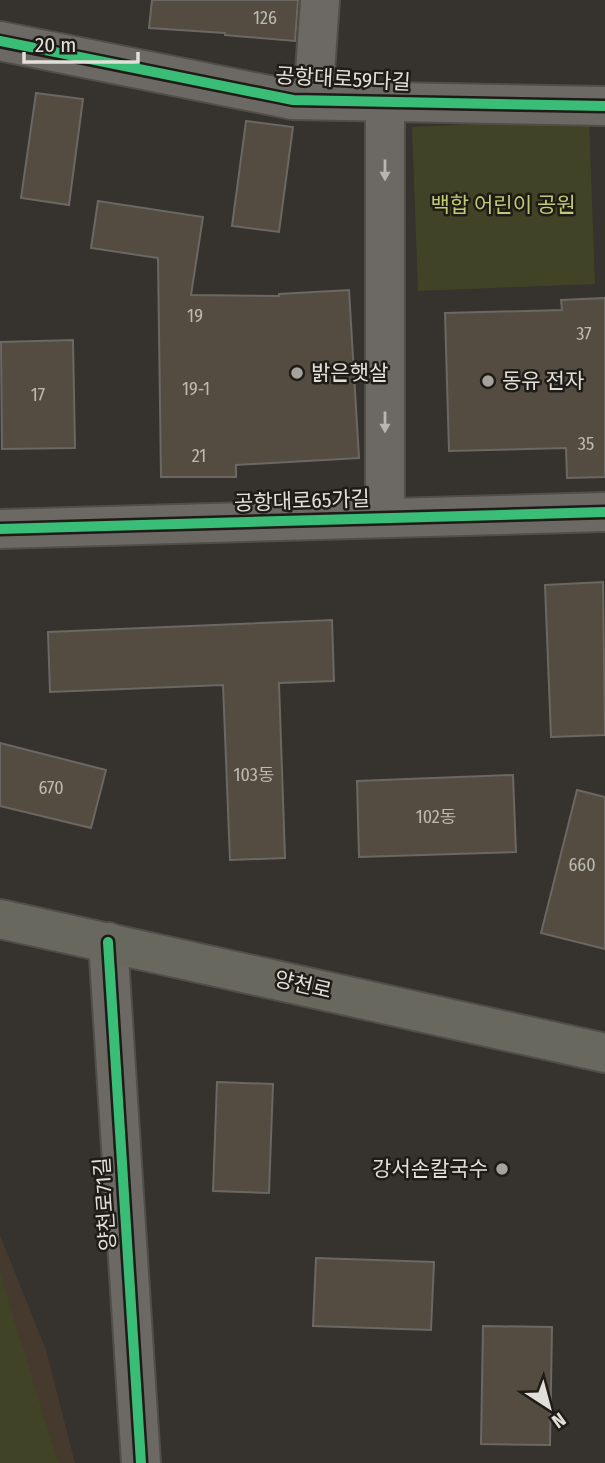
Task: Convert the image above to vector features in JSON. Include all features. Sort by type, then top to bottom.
[{"type":"main road","name":"양천로","points":[[0,919],[605,1053]]},
{"type":"street","name":"공항대로59다길","points":[[313,100],[320,0]]},
{"type":"street","name":"공항대로59다길","points":[[0,41],[293,100],[605,106]]},
{"type":"street","name":"공항대로59다길","points":[[385,518],[386,102]]},
{"type":"street","name":"공항대로65가길","points":[[0,529],[605,512]]},
{"type":"street","name":"양천로71길","points":[[108,942],[141,1463]]},
{"type":"shaded area","points":[[0,1235],[46,1350],[75,1463],[0,1463]]},
{"type":"green space","name":"백합 어린이 공원","points":[[589,119],[595,284],[418,291],[412,127]]},
{"type":"green space","points":[[0,1273],[58,1463],[0,1463]]},
{"type":"building","points":[[152,0],[298,0],[295,41],[149,28]]},
{"type":"building","points":[[36,93],[83,99],[69,205],[21,198]]},
{"type":"building","points":[[246,121],[293,127],[279,232],[232,226]]},
{"type":"building","points":[[98,201],[203,217],[191,295],[279,296],[349,290],[359,458],[236,465],[236,477],[161,477],[158,258],[91,248]]},
{"type":"building","points":[[605,298],[605,477],[567,478],[566,448],[449,451],[445,313],[562,310],[561,300]]},
{"type":"building","points":[[73,340],[75,448],[2,449],[1,342]]},
{"type":"building","points":[[603,582],[605,735],[551,737],[545,585]]},
{"type":"building","points":[[332,620],[334,681],[279,683],[285,858],[230,860],[223,685],[50,692],[48,632]]},
{"type":"building","points":[[0,743],[106,770],[91,828],[0,806]]},
{"type":"building","points":[[513,775],[516,852],[359,857],[357,781]]},
{"type":"building","points":[[577,790],[605,797],[605,949],[541,933]]},
{"type":"building","points":[[217,1082],[273,1084],[269,1193],[213,1191]]},
{"type":"building","points":[[316,1258],[434,1262],[431,1330],[313,1326]]},
{"type":"building","points":[[483,1326],[552,1327],[550,1445],[481,1444]]},
{"type":"cycle path","points":[[0,41],[293,100],[605,106]]},
{"type":"cycle path","points":[[0,529],[605,512]]},
{"type":"cycle path","points":[[108,942],[141,1463]]},
{"type":"place","name":"밝은햇살","points":[[297,373]]},
{"type":"place","name":"동유 전자","points":[[488,381]]},
{"type":"place","name":"강서손칼국수","points":[[502,1169]]}]
